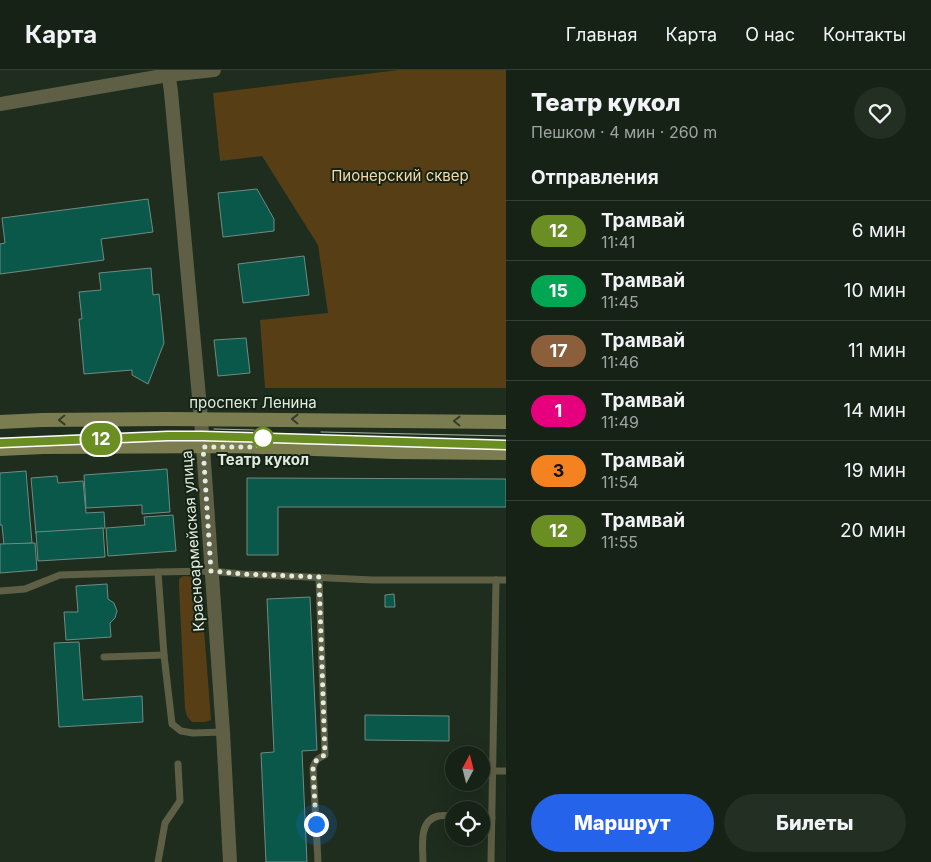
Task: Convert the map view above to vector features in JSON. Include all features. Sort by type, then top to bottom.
[{"type":"main road","name":"проспект Ленина","points":[[0,422],[201,419],[506,422]]},
{"type":"main road","points":[[0,449],[237,446],[395,452],[506,453]]},
{"type":"street","points":[[0,104],[168,72],[214,70]]},
{"type":"street","name":"Красноармейская улица","points":[[168,72],[201,419],[223,732],[230,862]]},
{"type":"lane","points":[[0,591],[25,589],[60,575],[158,572],[211,571],[382,580],[506,580]]},
{"type":"lane","points":[[158,572],[164,654],[172,724],[181,731],[193,733],[223,732]]},
{"type":"lane","points":[[318,862],[313,768],[314,762],[325,755],[319,577]]},
{"type":"lane","points":[[491,862],[496,580]]},
{"type":"lane","points":[[104,657],[164,654]]},
{"type":"lane","points":[[158,862],[165,823],[180,801],[178,764]]},
{"type":"lane","points":[[493,771],[506,771]]},
{"type":"lane","points":[[423,862],[423,834],[425,826],[429,820],[436,816],[445,816]]},
{"type":"green space","name":"Пионерский сквер","points":[[398,70],[506,70],[506,388],[265,388],[260,320],[328,313],[318,245],[262,156],[220,161],[213,93]]},
{"type":"green space","points":[[183,576],[200,577],[211,720],[205,722],[192,722],[187,716],[185,709],[179,587],[179,579]]},
{"type":"building","points":[[257,189],[274,219],[274,231],[223,237],[218,193]]},
{"type":"building","points":[[148,199],[153,232],[101,239],[104,260],[0,274],[0,244],[5,243],[2,218]]},
{"type":"building","points":[[304,256],[309,295],[243,303],[238,264]]},
{"type":"building","points":[[151,268],[153,295],[159,294],[164,343],[148,384],[132,375],[132,370],[84,374],[79,319],[82,319],[79,292],[101,290],[99,273]]},
{"type":"building","points":[[246,338],[250,373],[218,376],[214,340]]},
{"type":"building","points":[[167,469],[170,512],[142,514],[142,505],[86,508],[84,475]]},
{"type":"building","points":[[26,471],[32,543],[4,545],[2,525],[0,525],[0,473]]},
{"type":"building","points":[[57,476],[58,483],[83,481],[86,513],[104,512],[105,528],[36,534],[31,478]]},
{"type":"building","points":[[247,478],[506,479],[506,507],[278,507],[278,555],[247,555]]},
{"type":"building","points":[[173,515],[176,551],[108,556],[106,528],[145,525],[144,517]]},
{"type":"building","points":[[103,528],[105,557],[38,561],[36,532]]},
{"type":"building","points":[[35,543],[37,570],[0,573],[0,544]]},
{"type":"building","points":[[107,584],[108,599],[114,603],[117,611],[115,618],[110,623],[111,637],[66,640],[64,612],[78,612],[76,586]]},
{"type":"building","points":[[394,594],[395,607],[385,607],[385,595]]},
{"type":"building","points":[[310,597],[317,750],[302,751],[307,862],[266,862],[261,753],[274,752],[267,599]]},
{"type":"building","points":[[79,642],[83,700],[142,696],[143,722],[59,727],[54,643]]},
{"type":"building","points":[[365,715],[449,716],[449,741],[365,740]]},
{"type":"tram line","points":[[214,429],[254,430]]},
{"type":"tram line","points":[[321,432],[506,436]]},
{"type":"tram line","points":[[0,443],[202,436],[506,445]]},
{"type":"tram line","name":"12","points":[[0,443],[202,436],[506,445]]},
{"type":"place","name":"Театр кукол","points":[[263,438]]},
{"type":"route","points":[[263,438],[257,447],[203,447],[211,571],[319,577],[325,755],[314,762],[313,768],[316,824]]}]
